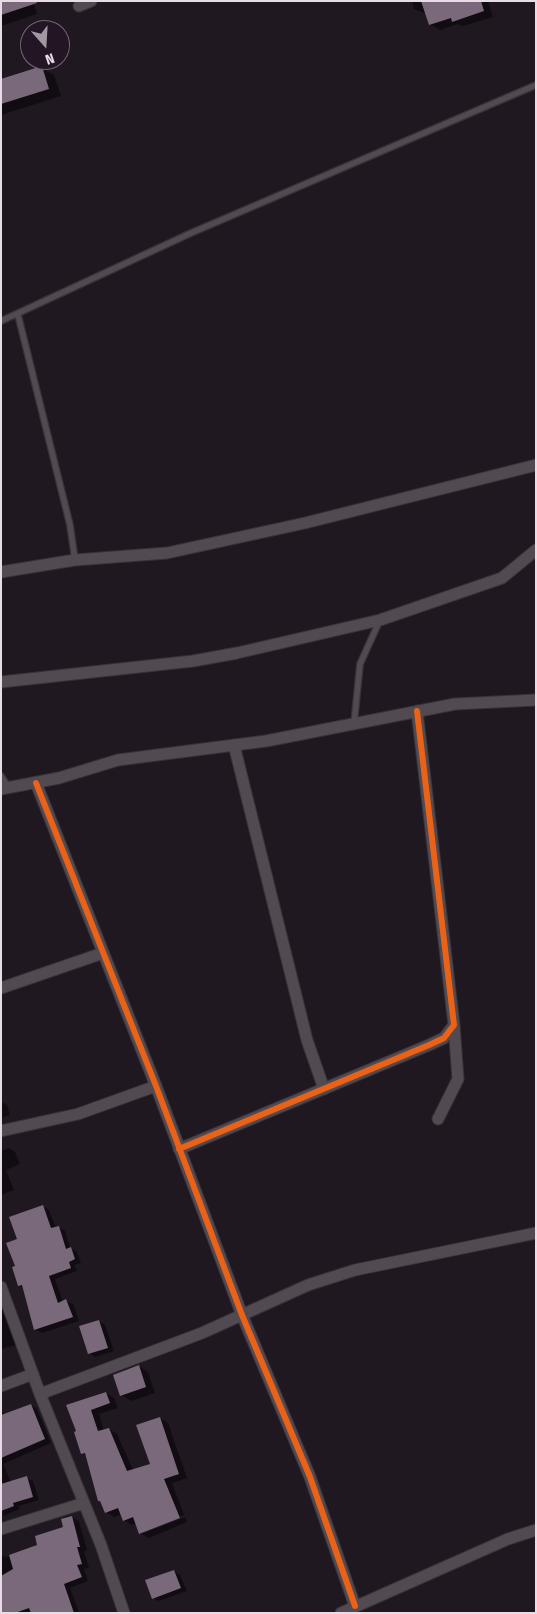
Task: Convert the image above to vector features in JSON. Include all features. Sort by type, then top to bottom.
[{"type":"street","points":[[79,6],[91,1]]},
{"type":"street","points":[[1,572],[75,560],[166,553],[305,523],[536,465]]},
{"type":"street","points":[[1,682],[193,661],[237,653],[380,620],[502,578],[536,550]]},
{"type":"street","points":[[5,789],[36,783],[118,760],[234,745],[455,704],[536,700]]},
{"type":"street","points":[[417,711],[454,1025],[458,1079],[438,1119]]},
{"type":"street","points":[[234,745],[307,1040],[324,1089]]},
{"type":"street","points":[[36,783],[156,1086],[242,1315],[310,1477],[355,1606]]},
{"type":"street","points":[[1,988],[103,953]]},
{"type":"street","points":[[179,1149],[444,1038],[454,1025]]},
{"type":"street","points":[[1,1131],[78,1114],[156,1086]]},
{"type":"street","points":[[40,1394],[242,1315],[308,1286],[355,1270],[536,1232]]},
{"type":"street","points":[[1,1287],[124,1613]]},
{"type":"street","points":[[1,1386],[33,1374]]},
{"type":"street","points":[[1,1529],[84,1503]]},
{"type":"street","points":[[341,1613],[508,1539],[536,1530]]},
{"type":"lane","points":[[1,321],[18,315],[191,233],[536,85]]},
{"type":"lane","points":[[18,315],[70,525],[75,560]]},
{"type":"lane","points":[[354,724],[360,664],[380,620]]},
{"type":"lane","points":[[1,776],[5,789]]},
{"type":"building","points":[[1,1],[36,1],[37,3],[1,15]]},
{"type":"building","points":[[421,1],[481,1],[484,11],[452,22],[451,18],[429,25]]},
{"type":"building","points":[[29,70],[43,70],[49,89],[1,104],[1,79]]},
{"type":"building","points":[[43,1205],[51,1228],[59,1226],[66,1249],[71,1247],[75,1259],[69,1262],[71,1268],[49,1276],[58,1303],[66,1299],[73,1317],[34,1330],[22,1285],[18,1286],[12,1267],[15,1266],[6,1243],[17,1239],[9,1217]]},
{"type":"building","points":[[99,1320],[108,1348],[88,1354],[79,1326]]},
{"type":"building","points":[[139,1365],[146,1387],[120,1396],[113,1375]]},
{"type":"building","points":[[106,1392],[110,1403],[91,1410],[98,1431],[109,1428],[127,1471],[150,1464],[136,1425],[160,1417],[179,1474],[164,1479],[180,1518],[139,1534],[133,1517],[123,1521],[118,1508],[105,1513],[100,1501],[98,1501],[85,1453],[81,1454],[74,1432],[76,1431],[66,1405]]},
{"type":"building","points":[[31,1404],[45,1439],[1,1458],[1,1415]]},
{"type":"building","points":[[27,1476],[33,1497],[13,1503],[14,1506],[1,1511],[1,1484]]},
{"type":"building","points":[[72,1516],[80,1547],[77,1547],[82,1564],[77,1565],[82,1577],[64,1584],[74,1613],[31,1613],[29,1608],[15,1613],[1,1613],[1,1576],[13,1569],[9,1555],[37,1545],[35,1536],[63,1527],[61,1519]]},
{"type":"building","points":[[174,1570],[181,1588],[152,1599],[145,1580]]},
{"type":"cycle path","points":[[179,1149],[429,1045],[444,1038],[454,1025],[417,711]]},
{"type":"cycle path","points":[[36,783],[156,1086],[242,1315],[310,1477],[355,1606]]}]
